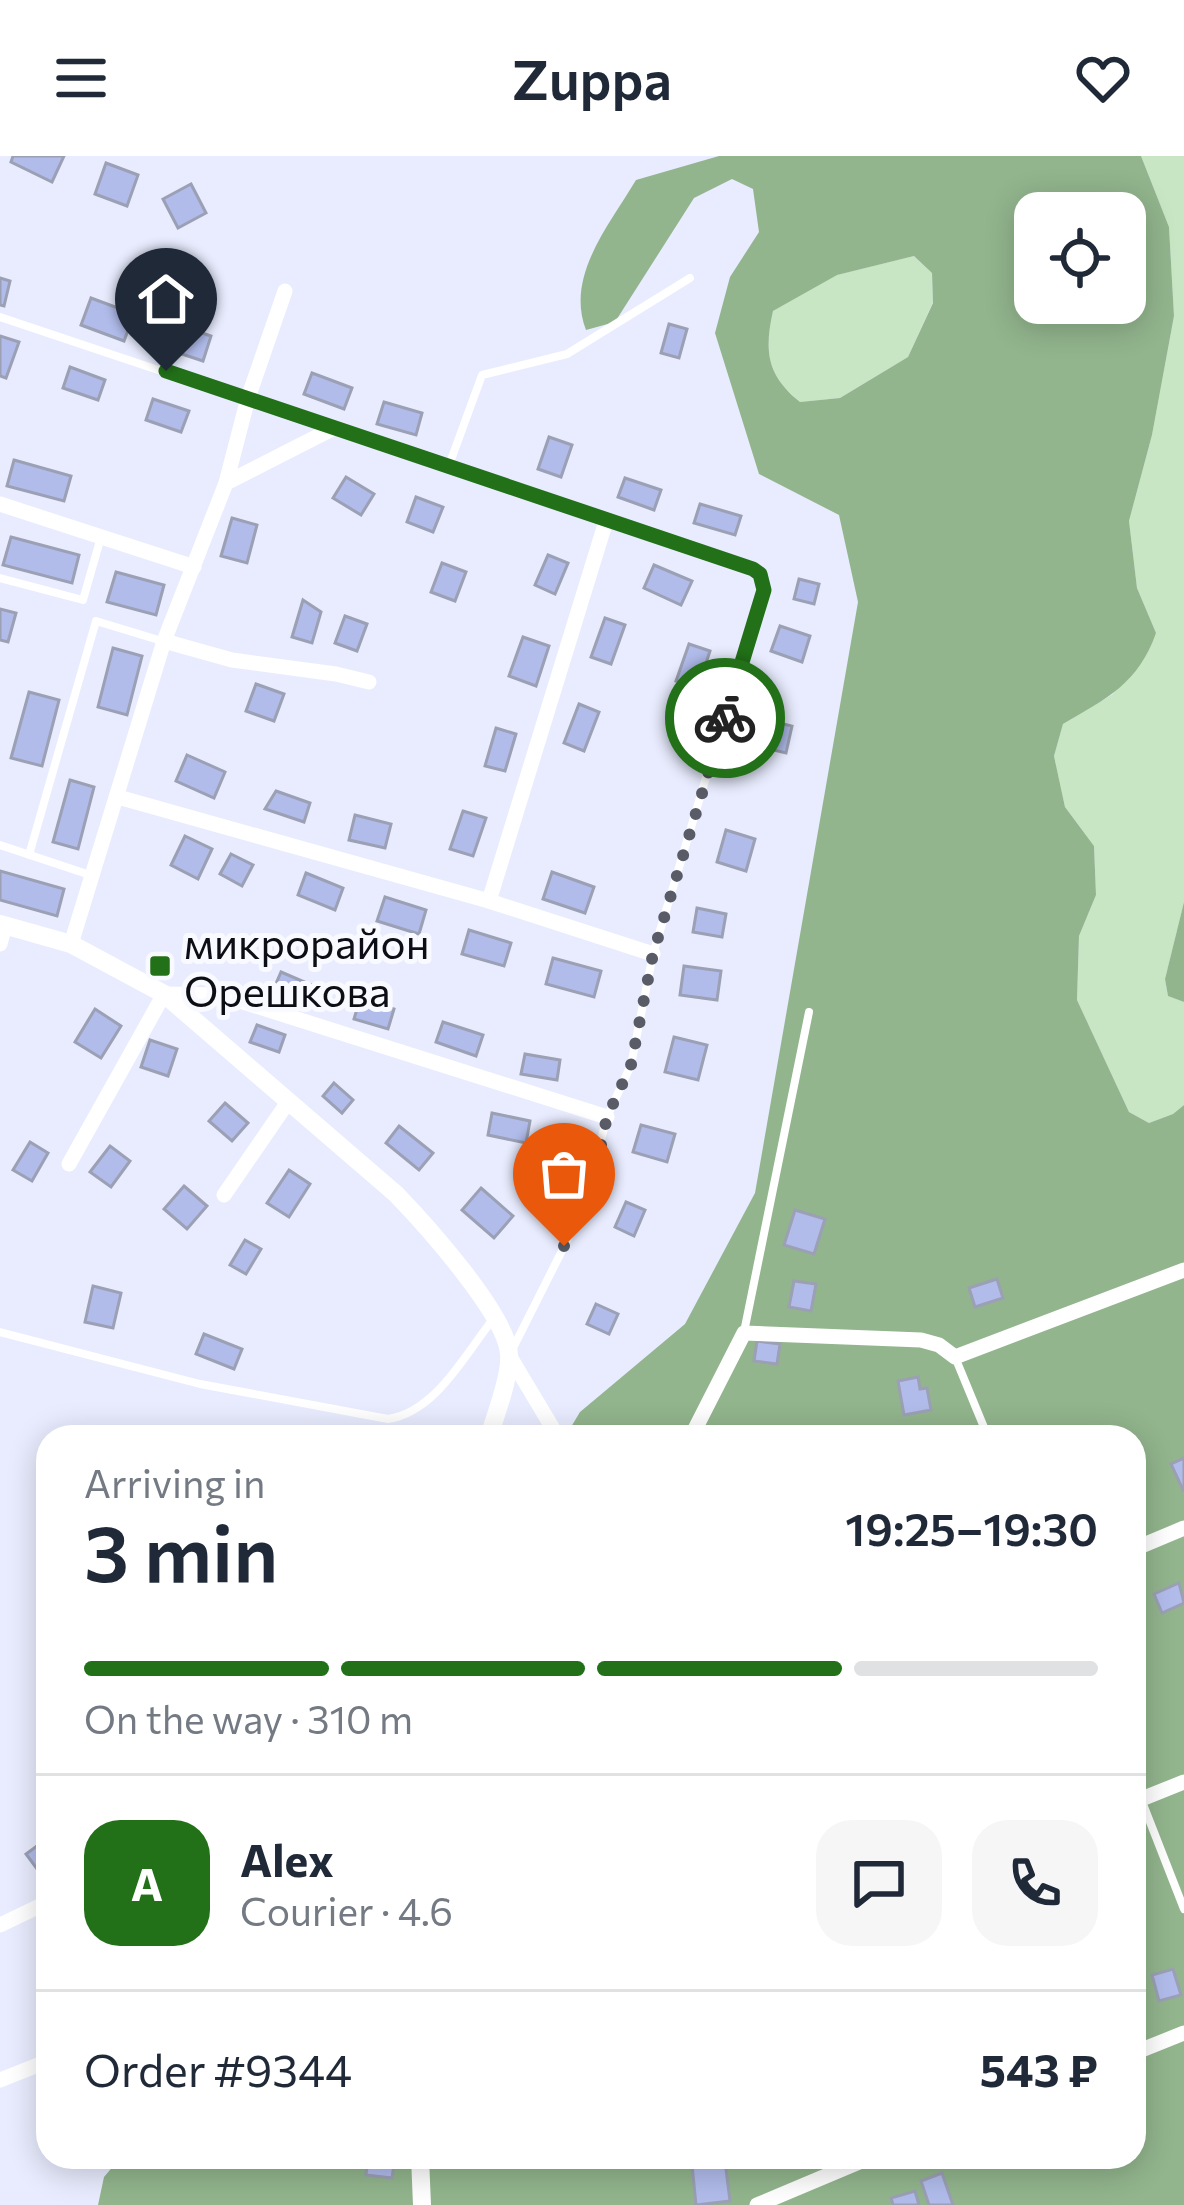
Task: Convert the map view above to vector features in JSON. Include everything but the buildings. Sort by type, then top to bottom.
[{"type":"street","points":[[71,944],[164,641],[226,483],[248,398],[285,291]]},
{"type":"street","points":[[226,483],[332,429]]},
{"type":"street","points":[[0,504],[194,567]]},
{"type":"street","points":[[489,902],[606,521]]},
{"type":"street","points":[[164,641],[232,660],[369,682]]},
{"type":"street","points":[[118,797],[489,902],[653,954]]},
{"type":"street","points":[[2,931],[71,944],[164,994],[396,1194],[425,1224],[495,1317],[509,1354],[551,1425]]},
{"type":"street","points":[[164,994],[221,994],[607,1117]]},
{"type":"street","points":[[68,1164],[164,994]]},
{"type":"street","points":[[224,1196],[288,1102]]},
{"type":"street","points":[[697,1425],[744,1333],[921,1340],[956,1357],[1184,1270]]},
{"type":"street","points":[[493,1425],[509,1354]]},
{"type":"street","points":[[1146,1544],[1184,1528]]},
{"type":"street","points":[[1146,1797],[1184,1782]]},
{"type":"street","points":[[0,1924],[36,1907]]},
{"type":"street","points":[[1146,2048],[1184,2033]]},
{"type":"street","points":[[0,2080],[36,2066]]},
{"type":"street","points":[[420,2169],[422,2205]]},
{"type":"street","points":[[757,2205],[842,2169]]},
{"type":"lane","points":[[448,468],[482,375],[567,353],[690,278]]},
{"type":"lane","points":[[0,317],[753,569],[764,581],[653,954],[631,1065],[607,1117],[583,1209],[509,1354]]},
{"type":"lane","points":[[0,578],[83,600],[101,537]]},
{"type":"lane","points":[[29,855],[96,621],[164,641]]},
{"type":"lane","points":[[0,845],[93,876]]},
{"type":"lane","points":[[744,1333],[809,1012]]},
{"type":"lane","points":[[0,1332],[200,1384],[388,1420],[407,1416],[426,1403],[495,1317]]},
{"type":"lane","points":[[956,1357],[983,1425]]},
{"type":"lane","points":[[1146,1819],[1184,1909]]},
{"type":"green space","points":[[719,156],[1141,156],[1169,227],[1174,316],[1152,435],[1129,521],[1137,588],[1156,633],[1130,677],[1063,724],[1054,756],[1065,807],[1094,846],[1096,895],[1079,936],[1077,1000],[1129,1112],[1149,1123],[1184,1105],[1184,2205],[98,2205],[104,2177],[111,2169],[1146,2169],[1146,1425],[572,1425],[580,1412],[685,1324],[755,1193],[858,602],[839,515],[759,474],[715,333],[730,277],[759,232],[753,189],[732,179],[694,198],[615,322],[586,330],[581,290],[593,251],[636,180]],"holes":[[[914,256],[932,273],[933,303],[908,357],[840,398],[800,402],[775,372],[769,351],[773,311],[837,275]]]},
{"type":"green space","points":[[1141,156],[1184,156],[1184,902],[1165,979],[1168,996],[1184,1002],[1184,1105],[1149,1123],[1129,1112],[1077,1000],[1079,936],[1096,895],[1094,846],[1065,807],[1054,756],[1063,724],[1113,694],[1156,633],[1137,588],[1129,521],[1152,435],[1174,316],[1169,227]]},
{"type":"green space","points":[[914,256],[932,273],[933,302],[908,357],[840,398],[800,402],[781,382],[771,362],[773,311],[836,275]]},
{"type":"green space","points":[[1184,902],[1184,1002],[1168,996],[1165,979]]},
{"type":"way so far","points":[[564,1246],[583,1209],[607,1117],[631,1065],[653,954],[725,718]]},
{"type":"place","name":"микрорайон Орешкова","points":[[160,966]]},
{"type":"route","points":[[166,371],[753,569],[764,581],[764,590],[725,718]]}]
